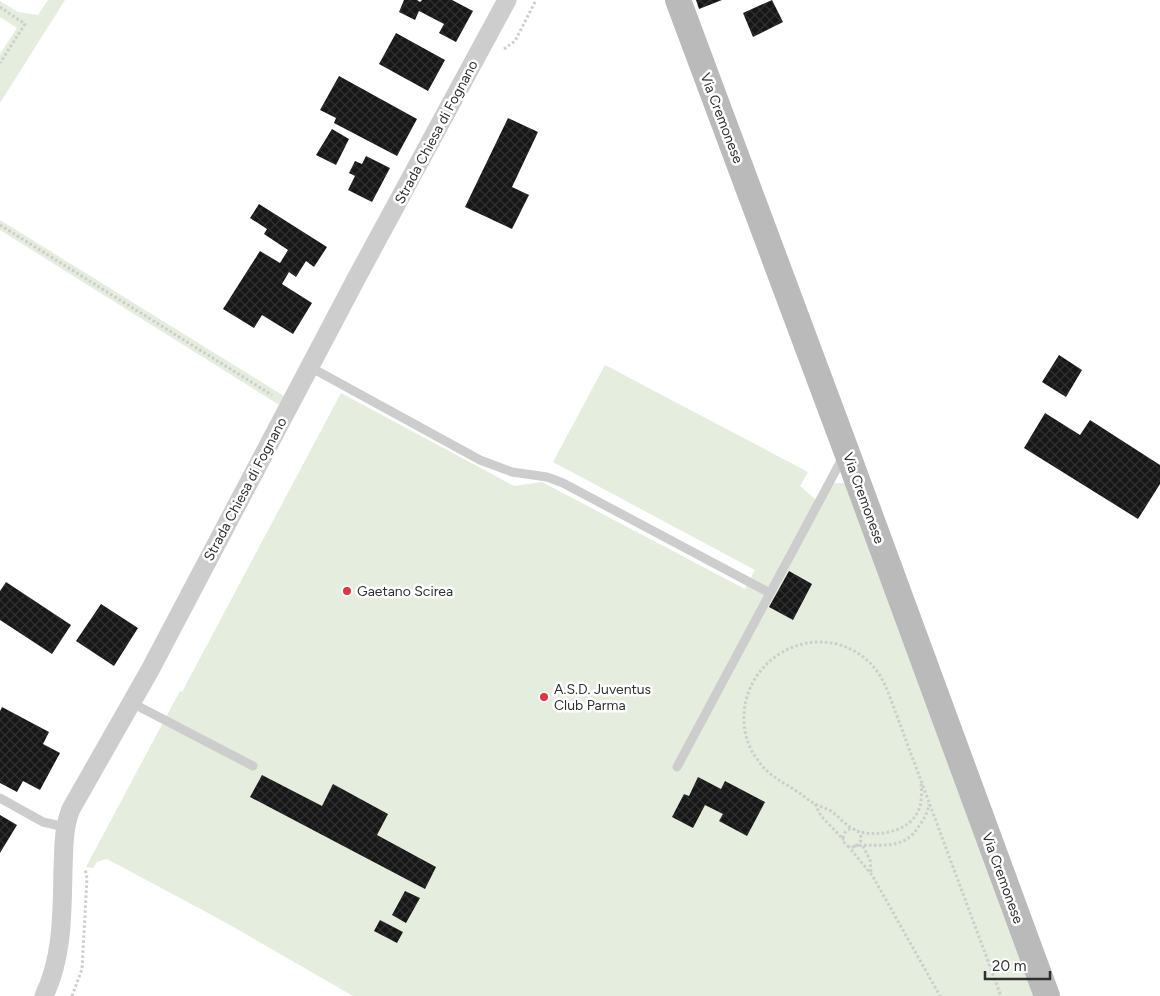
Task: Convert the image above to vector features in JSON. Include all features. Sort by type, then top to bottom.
[{"type":"main road","name":"Via Cremonese","points":[[678,0],[1047,996]]},
{"type":"street","name":"Strada Chiesa di Fognano","points":[[44,995],[53,975],[58,949],[66,827],[71,809],[132,703],[507,0]]},
{"type":"lane","points":[[310,367],[480,460],[512,472],[548,477],[563,483],[770,593]]},
{"type":"lane","points":[[677,767],[846,450]]},
{"type":"lane","points":[[132,703],[253,766]]},
{"type":"lane","points":[[0,798],[43,822],[66,827]]},
{"type":"path","points":[[0,8],[26,24],[0,63]]},
{"type":"path","points":[[0,225],[290,406]]},
{"type":"path","points":[[921,778],[920,807],[913,819],[904,826],[889,832],[872,833],[847,826],[830,810],[813,802],[770,774],[760,764],[749,745],[744,723],[745,708],[748,693],[759,672],[769,661],[782,652],[804,643],[826,643],[841,646],[861,655],[882,678],[921,778],[1001,996]]},
{"type":"path","points":[[848,846],[896,844],[908,840],[924,819],[929,806],[928,799]]},
{"type":"path","points":[[813,802],[821,816],[872,875],[940,996]]},
{"type":"path","points":[[856,830],[870,860],[872,875]]},
{"type":"path","points":[[844,841],[847,831],[856,830]]},
{"type":"path","points":[[854,846],[859,843],[861,838]]},
{"type":"green space","points":[[48,0],[65,0],[0,103],[0,54],[17,28],[0,17],[0,1],[18,12],[38,15]]},
{"type":"green space","points":[[0,220],[284,396],[279,405],[0,230]]},
{"type":"green space","name":"A.S.D. Juventus Club Parma","points":[[605,365],[808,472],[800,486],[820,503],[832,483],[847,483],[1034,996],[353,996],[223,921],[107,859],[97,862],[93,868],[86,867],[180,691],[182,692],[341,393],[514,486],[542,482],[745,589],[755,570],[553,462]]},
{"type":"building","points":[[404,0],[417,0],[420,2],[422,0],[452,0],[473,11],[456,42],[439,33],[444,24],[419,11],[415,20],[399,12]]},
{"type":"building","points":[[696,0],[722,0],[699,9]]},
{"type":"building","points":[[772,0],[783,22],[753,37],[743,13]]},
{"type":"building","points":[[396,33],[445,60],[428,91],[379,64]]},
{"type":"building","points":[[339,76],[417,119],[397,156],[334,123],[336,118],[320,110]]},
{"type":"building","points":[[508,118],[538,132],[512,187],[529,195],[512,229],[465,207]]},
{"type":"building","points":[[332,129],[349,139],[336,165],[316,155]]},
{"type":"building","points":[[366,156],[390,168],[372,202],[348,190],[355,176],[349,173],[355,161],[362,164]]},
{"type":"building","points":[[259,204],[327,247],[314,267],[306,261],[296,277],[289,272],[282,284],[312,303],[293,334],[262,315],[254,328],[223,309],[260,251],[280,263],[288,250],[264,234],[267,229],[250,218]]},
{"type":"building","points":[[1059,355],[1082,370],[1066,397],[1042,382]]},
{"type":"building","points":[[1045,413],[1080,435],[1090,420],[1160,465],[1160,484],[1138,519],[1024,448]]},
{"type":"building","points":[[789,571],[812,584],[793,620],[769,607]]},
{"type":"building","points":[[6,582],[71,625],[52,654],[0,620],[0,591]]},
{"type":"building","points":[[101,604],[138,628],[114,666],[76,641]]},
{"type":"building","points":[[2,707],[49,732],[43,744],[60,753],[40,790],[23,781],[17,792],[0,783],[0,711]]},
{"type":"building","points":[[262,775],[322,806],[333,784],[388,814],[377,835],[436,867],[425,889],[250,797]]},
{"type":"building","points":[[698,777],[721,789],[725,781],[765,802],[747,836],[719,821],[723,814],[705,805],[693,828],[672,817],[684,794],[689,796]]},
{"type":"building","points":[[0,815],[17,825],[0,853]]},
{"type":"building","points":[[405,891],[420,898],[406,923],[392,915]]},
{"type":"building","points":[[380,920],[403,932],[397,943],[374,931]]},
{"type":"place","name":"Gaetano Scirea","points":[[347,591]]},
{"type":"place","name":"A.S.D. Juventus Club Parma","points":[[544,697]]}]
